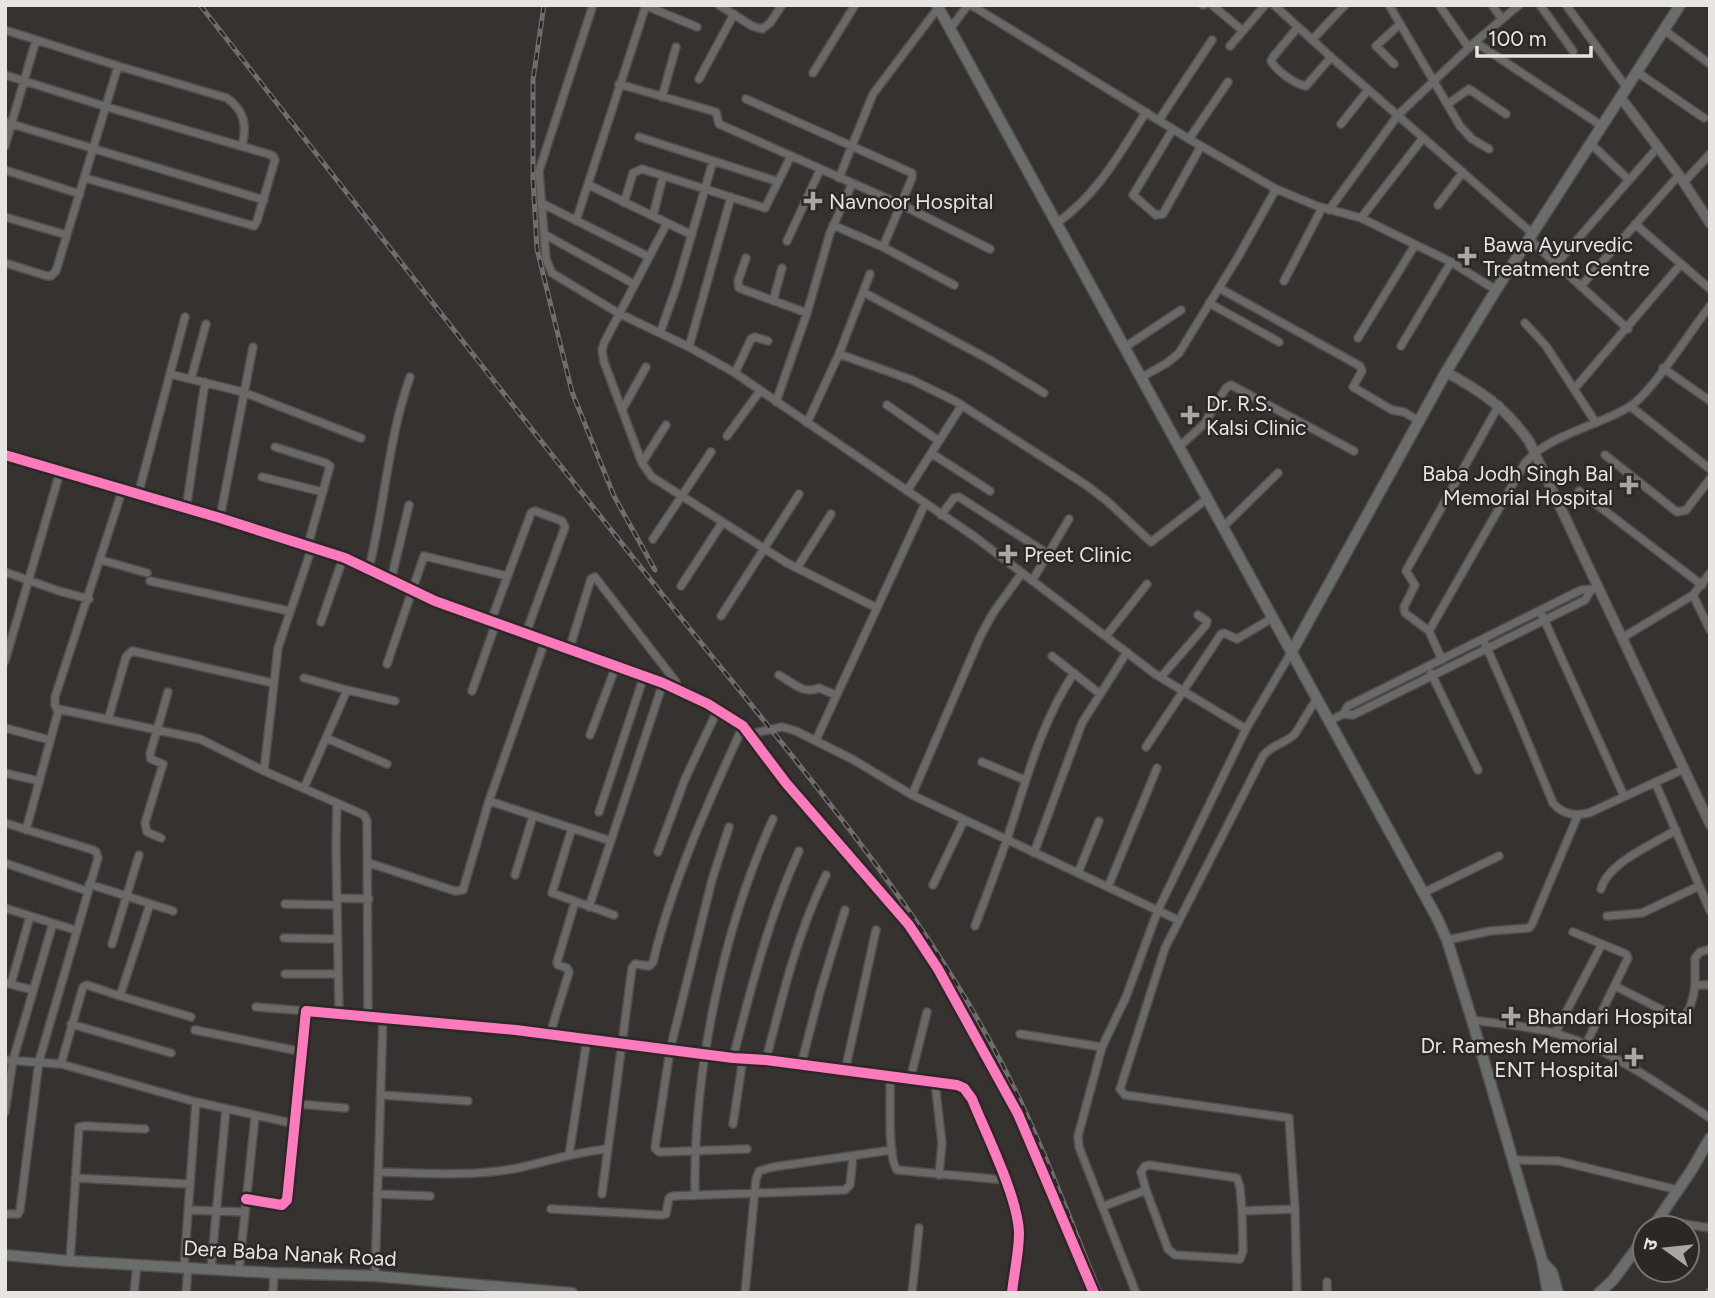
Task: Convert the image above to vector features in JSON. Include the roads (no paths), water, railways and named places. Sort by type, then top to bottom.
[{"type":"main road","points":[[1292,651],[1446,372],[1496,289],[1679,5]]},
{"type":"main road","points":[[937,7],[1274,617],[1447,940],[1542,1260],[1548,1293]]},
{"type":"main road","points":[[1662,1214],[1706,1153],[1710,1138]]},
{"type":"main road","name":"Dera Baba Nanak Road","points":[[5,1255],[274,1273],[375,1276],[492,1290],[572,1293]]},
{"type":"main road","points":[[1599,1293],[1613,1280],[1631,1256]]},
{"type":"main road","points":[[1542,1260],[1552,1272],[1558,1293]]},
{"type":"street","points":[[593,5],[540,167],[545,259],[552,273],[618,313],[689,347],[735,373],[975,537],[1161,677],[1246,729]]},
{"type":"street","points":[[576,221],[645,5],[697,27]]},
{"type":"street","points":[[719,5],[762,29],[770,23],[782,5]]},
{"type":"street","points":[[813,73],[855,5]]},
{"type":"street","points":[[950,29],[970,5],[1189,139],[1276,188],[1326,209],[1361,218],[1451,262],[1496,289]]},
{"type":"street","points":[[1212,5],[1242,31]]},
{"type":"street","points":[[1230,46],[1265,5]]},
{"type":"street","points":[[1274,5],[1462,172],[1532,237],[1556,264],[1628,328]]},
{"type":"street","points":[[1312,40],[1345,5]]},
{"type":"street","points":[[1388,5],[1465,133],[1489,149]]},
{"type":"street","points":[[1439,5],[1472,45],[1602,127]]},
{"type":"street","points":[[1492,5],[1502,19]]},
{"type":"street","points":[[1284,281],[1326,209],[1398,115],[1434,79],[1519,5]]},
{"type":"street","points":[[1539,5],[1573,51]]},
{"type":"street","points":[[1566,5],[1628,88]]},
{"type":"street","points":[[839,177],[878,85],[937,7]]},
{"type":"street","points":[[699,79],[734,15]]},
{"type":"street","points":[[1394,64],[1376,46],[1400,24]]},
{"type":"street","points":[[1298,27],[1273,57],[1271,61],[1274,66],[1298,85],[1306,86],[1331,57]]},
{"type":"street","points":[[5,30],[227,98],[236,107],[245,124],[242,146]]},
{"type":"street","points":[[1664,30],[1710,64]]},
{"type":"street","points":[[5,146],[9,123],[36,40]]},
{"type":"street","points":[[1159,120],[1212,40]]},
{"type":"street","points":[[662,97],[676,47]]},
{"type":"street","points":[[5,263],[51,276],[56,271],[118,66]]},
{"type":"street","points":[[1637,72],[1704,118]]},
{"type":"street","points":[[5,75],[275,157],[257,222],[251,226],[85,178]]},
{"type":"street","points":[[1189,139],[1228,82]]},
{"type":"street","points":[[619,84],[716,112],[719,124],[902,205],[990,249]]},
{"type":"street","points":[[1448,104],[1469,89],[1506,114]]},
{"type":"street","points":[[1341,124],[1368,90]]},
{"type":"street","points":[[1620,98],[1709,217]]},
{"type":"street","points":[[746,99],[912,173],[902,205],[883,247]]},
{"type":"street","points":[[1057,223],[1082,204],[1105,177],[1146,112]]},
{"type":"street","points":[[9,123],[264,200]]},
{"type":"street","points":[[1173,129],[1133,195],[1156,215],[1163,214],[1201,146]]},
{"type":"street","points":[[639,137],[776,181]]},
{"type":"street","points":[[1361,218],[1423,138]]},
{"type":"street","points":[[1591,144],[1629,180]]},
{"type":"street","points":[[1556,264],[1658,147]]},
{"type":"street","points":[[1581,286],[1635,224],[1710,154]]},
{"type":"street","points":[[624,203],[631,176],[642,169],[765,208],[776,181],[791,156]]},
{"type":"street","points":[[660,333],[713,161]]},
{"type":"street","points":[[5,170],[80,194]]},
{"type":"street","points":[[787,241],[820,170]]},
{"type":"street","points":[[1438,205],[1462,172]]},
{"type":"street","points":[[653,216],[663,176]]},
{"type":"street","points":[[776,402],[807,313],[833,225],[852,184]]},
{"type":"street","points":[[589,185],[692,235]]},
{"type":"street","points":[[1142,377],[1179,353],[1276,188]]},
{"type":"street","points":[[689,347],[731,197]]},
{"type":"street","points":[[541,203],[649,257]]},
{"type":"street","points":[[5,217],[67,235]]},
{"type":"street","points":[[667,223],[618,313],[602,350],[642,463],[653,477],[722,523],[796,568],[877,608]]},
{"type":"street","points":[[1635,224],[1710,289]]},
{"type":"street","points":[[833,225],[883,247],[954,285]]},
{"type":"street","points":[[544,234],[634,284]]},
{"type":"street","points":[[1358,338],[1415,245]]},
{"type":"street","points":[[746,258],[738,281],[739,288],[807,313]]},
{"type":"street","points":[[1401,346],[1451,262]]},
{"type":"street","points":[[1575,388],[1681,264]]},
{"type":"street","points":[[773,301],[782,268]]},
{"type":"street","points":[[807,423],[839,354],[870,274]]},
{"type":"street","points":[[1219,288],[1360,366],[1362,371],[1353,387],[1392,410],[1404,412],[1419,421]]},
{"type":"street","points":[[863,292],[990,360],[1044,393]]},
{"type":"street","points":[[1209,303],[1279,342]]},
{"type":"street","points":[[1429,631],[1521,469],[1535,453],[1630,406],[1647,390],[1710,306]]},
{"type":"street","points":[[1125,347],[1181,310]]},
{"type":"street","points":[[138,495],[185,317]]},
{"type":"street","points":[[1525,323],[1546,346],[1596,423]]},
{"type":"street","points":[[191,379],[206,324]]},
{"type":"street","points":[[735,373],[751,339],[755,337],[768,341]]},
{"type":"street","points":[[220,518],[253,347]]},
{"type":"street","points":[[839,354],[936,390],[962,405],[1086,485],[1151,542],[1156,541],[1208,498]]},
{"type":"street","points":[[622,410],[646,367]]},
{"type":"street","points":[[1664,368],[1707,399],[1710,388]]},
{"type":"street","points":[[1446,372],[1481,391],[1499,405],[1513,418],[1529,441],[1595,588],[1706,809],[1710,824]]},
{"type":"street","points":[[170,374],[243,392],[361,438]]},
{"type":"street","points":[[369,568],[391,444],[410,377]]},
{"type":"street","points":[[186,509],[205,382]]},
{"type":"street","points":[[1180,446],[1204,424],[1226,388],[1231,385],[1354,452]]},
{"type":"street","points":[[727,436],[760,391]]},
{"type":"street","points":[[887,405],[939,441]]},
{"type":"street","points":[[906,491],[962,405]]},
{"type":"street","points":[[1442,660],[1429,631],[1405,613],[1404,607],[1415,584],[1406,571],[1499,405]]},
{"type":"street","points":[[1630,406],[1710,469]]},
{"type":"street","points":[[642,463],[666,425]]},
{"type":"street","points":[[264,771],[278,648],[310,546],[330,470],[328,464],[275,447]]},
{"type":"street","points":[[653,539],[711,453]]},
{"type":"street","points":[[931,453],[990,491]]},
{"type":"street","points":[[5,455],[220,518],[343,558],[456,609],[678,689],[718,709],[743,726],[786,783],[909,925],[938,969],[1017,1114],[1094,1293]]},
{"type":"street","points":[[1605,455],[1677,512],[1686,510],[1710,479]]},
{"type":"street","points":[[5,661],[60,472]]},
{"type":"street","points":[[1224,526],[1278,473]]},
{"type":"street","points":[[262,477],[323,492]]},
{"type":"street","points":[[26,830],[58,709],[55,697],[122,491]]},
{"type":"street","points":[[1579,491],[1702,585]]},
{"type":"street","points":[[721,616],[799,494]]},
{"type":"street","points":[[941,515],[954,498],[959,497],[1048,554]]},
{"type":"street","points":[[816,740],[925,504]]},
{"type":"street","points":[[391,580],[409,505]]},
{"type":"street","points":[[472,691],[507,576],[531,513],[535,511],[564,523],[565,527],[526,634]]},
{"type":"street","points":[[796,568],[831,514]]},
{"type":"street","points":[[1032,581],[1069,519]]},
{"type":"street","points":[[681,586],[722,523]]},
{"type":"street","points":[[387,664],[424,556],[507,576]]},
{"type":"street","points":[[321,622],[343,558]]},
{"type":"street","points":[[101,560],[147,573]]},
{"type":"street","points":[[5,572],[89,599]]},
{"type":"street","points":[[912,795],[987,624],[1022,573]]},
{"type":"street","points":[[1622,638],[1693,595],[1710,573]]},
{"type":"street","points":[[569,650],[591,579],[595,577],[676,682],[678,689]]},
{"type":"street","points":[[150,581],[289,611]]},
{"type":"street","points":[[1106,636],[1147,584]]},
{"type":"street","points":[[1330,721],[1343,714],[1348,706],[1581,590],[1595,588]]},
{"type":"street","points":[[1343,714],[1353,715],[1585,600],[1595,588]]},
{"type":"street","points":[[1693,595],[1710,629]]},
{"type":"street","points":[[1540,611],[1624,796]]},
{"type":"street","points":[[1161,677],[1206,625],[1207,621],[1198,615]]},
{"type":"street","points":[[1146,747],[1221,634],[1237,639],[1274,617]]},
{"type":"street","points":[[1483,639],[1553,803],[1564,812],[1590,813],[1684,769]]},
{"type":"street","points":[[369,863],[455,891],[463,890],[489,802],[545,641]]},
{"type":"street","points":[[108,720],[126,657],[132,651],[273,683]]},
{"type":"street","points":[[1136,1293],[1078,1140],[1102,1047],[1126,997],[1158,910],[1246,729],[1292,651]]},
{"type":"street","points":[[1034,853],[1082,723],[1127,652]]},
{"type":"street","points":[[1052,656],[1100,694]]},
{"type":"street","points":[[590,735],[615,666]]},
{"type":"street","points":[[1428,666],[1478,770]]},
{"type":"street","points":[[975,926],[1025,780],[1053,709],[1074,673]]},
{"type":"street","points":[[779,675],[805,691],[811,692],[819,688],[836,695]]},
{"type":"street","points":[[599,812],[644,676]]},
{"type":"street","points":[[304,678],[395,701]]},
{"type":"street","points":[[589,906],[663,683]]},
{"type":"street","points":[[304,788],[347,690]]},
{"type":"street","points":[[161,838],[151,835],[145,829],[163,766],[150,757],[168,692]]},
{"type":"street","points":[[1297,1293],[1289,1118],[1125,1095],[1120,1086],[1153,982],[1178,920],[1263,756],[1273,745],[1290,739],[1295,734],[1317,698]]},
{"type":"street","points":[[58,709],[200,739],[366,818],[369,863],[368,1008]]},
{"type":"street","points":[[658,852],[685,779],[718,709]]},
{"type":"street","points":[[601,1194],[633,965],[649,966],[653,962],[671,895],[743,726]]},
{"type":"street","points":[[750,734],[782,727],[816,740],[912,795],[1178,920]]},
{"type":"street","points":[[5,728],[50,740]]},
{"type":"street","points":[[326,738],[387,764]]},
{"type":"street","points":[[982,762],[1025,780]]},
{"type":"street","points":[[1108,887],[1157,768]]},
{"type":"street","points":[[5,773],[39,781]]},
{"type":"street","points":[[1655,782],[1710,911]]},
{"type":"street","points":[[489,802],[611,841]]},
{"type":"street","points":[[337,803],[338,1013]]},
{"type":"street","points":[[1447,940],[1490,930],[1524,929],[1532,924],[1577,814]]},
{"type":"street","points":[[515,875],[533,816]]},
{"type":"street","points":[[695,1196],[694,1150],[711,1020],[743,892],[752,864],[773,819]]},
{"type":"street","points":[[933,885],[964,820]]},
{"type":"street","points":[[1078,873],[1099,821]]},
{"type":"street","points":[[5,823],[96,852],[97,858],[39,1061],[20,1210],[18,1214],[5,1214]]},
{"type":"street","points":[[729,827],[712,880],[670,1050],[656,1150],[747,1149]]},
{"type":"street","points":[[572,828],[552,893],[614,915]]},
{"type":"street","points":[[1601,889],[1603,880],[1612,869],[1676,830]]},
{"type":"street","points":[[733,1058],[752,981],[773,915],[799,851]]},
{"type":"street","points":[[112,944],[139,855]]},
{"type":"street","points":[[1423,893],[1499,856]]},
{"type":"street","points":[[5,863],[173,911]]},
{"type":"street","points":[[766,1060],[800,937],[826,875]]},
{"type":"street","points":[[1607,916],[1642,913],[1699,886]]},
{"type":"street","points":[[285,904],[369,899]]},
{"type":"street","points":[[550,1034],[569,972],[567,968],[557,964],[575,902]]},
{"type":"street","points":[[120,996],[150,904]]},
{"type":"street","points":[[5,908],[75,930]]},
{"type":"street","points":[[801,1065],[845,910]]},
{"type":"street","points":[[30,916],[8,983],[33,990]]},
{"type":"street","points":[[5,1112],[9,1060],[53,923]]},
{"type":"street","points":[[845,1071],[876,930]]},
{"type":"street","points":[[1573,932],[1628,958],[1586,1044]]},
{"type":"street","points":[[284,938],[338,939]]},
{"type":"street","points":[[1555,1033],[1602,944]]},
{"type":"street","points":[[1615,986],[1680,1019],[1685,1017],[1692,1001],[1695,958],[1700,952],[1710,949]]},
{"type":"street","points":[[285,974],[338,974]]},
{"type":"street","points":[[61,1064],[85,985],[191,1017]]},
{"type":"street","points":[[1695,985],[1710,985]]},
{"type":"street","points":[[256,1007],[550,1034],[957,1085],[968,1093],[1005,1180],[1019,1232],[1012,1293]]},
{"type":"street","points":[[246,1199],[285,1204],[296,1124],[306,1011]]},
{"type":"street","points":[[909,1080],[927,1012]]},
{"type":"street","points":[[375,1276],[383,1017]]},
{"type":"street","points":[[1472,1020],[1555,1033],[1586,1044],[1630,1066],[1710,1118]]},
{"type":"street","points":[[71,1024],[171,1053]]},
{"type":"street","points":[[195,1030],[303,1052]]},
{"type":"street","points":[[1020,1034],[1102,1047]]},
{"type":"street","points":[[569,1155],[587,1039]]},
{"type":"street","points":[[733,1124],[743,1058]]},
{"type":"street","points":[[9,1060],[61,1064],[226,1110],[296,1124]]},
{"type":"street","points":[[890,1077],[893,1165],[897,1170],[1005,1180]]},
{"type":"street","points":[[934,1083],[942,1143],[939,1175]]},
{"type":"street","points":[[381,1094],[468,1101]]},
{"type":"street","points":[[186,1293],[188,1209],[196,1102]]},
{"type":"street","points":[[298,1104],[345,1108]]},
{"type":"street","points":[[211,1268],[226,1110]]},
{"type":"street","points":[[239,1270],[255,1116]]},
{"type":"street","points":[[70,1261],[79,1127],[145,1129]]},
{"type":"street","points":[[378,1172],[489,1171],[517,1168],[607,1149]]},
{"type":"street","points":[[745,1293],[759,1171],[892,1150]]},
{"type":"street","points":[[551,1209],[662,1215],[667,1213],[670,1197],[848,1189],[853,1156]]},
{"type":"street","points":[[1516,1160],[1559,1161],[1678,1190]]},
{"type":"street","points":[[1149,1165],[1233,1177],[1239,1182],[1242,1211],[1243,1251],[1240,1259],[1175,1255],[1168,1249],[1141,1172],[1149,1165]]},
{"type":"street","points":[[75,1178],[190,1184]]},
{"type":"street","points":[[1104,1206],[1146,1191]]},
{"type":"street","points":[[377,1194],[430,1196]]},
{"type":"street","points":[[188,1209],[245,1212]]},
{"type":"street","points":[[1242,1211],[1295,1209]]},
{"type":"street","points":[[912,1293],[919,1228]]},
{"type":"street","points":[[134,1293],[137,1264]]},
{"type":"street","points":[[273,1293],[274,1273]]},
{"type":"street","points":[[1326,1282],[1327,1293]]},
{"type":"railway","points":[[200,5],[552,455],[846,824],[888,881],[966,999],[1000,1060],[1040,1146],[1100,1293]]},
{"type":"railway","points":[[544,5],[533,80],[533,179],[537,249],[572,392],[614,496],[655,570]]},
{"type":"place","name":"Navnoor Hospital","points":[[813,201]]},
{"type":"place","name":"Bawa Ayurvedic Treatment Centre","points":[[1467,256]]},
{"type":"place","name":"Dr. R.S. Kalsi Clinic","points":[[1190,415]]},
{"type":"place","name":"Baba Jodh Singh Bal Memorial Hospital","points":[[1629,485]]},
{"type":"place","name":"Preet Clinic","points":[[1008,554]]},
{"type":"place","name":"Bhandari Hospital","points":[[1511,1016]]},
{"type":"place","name":"Dr. Ramesh Memorial ENT Hospital","points":[[1634,1057]]}]
